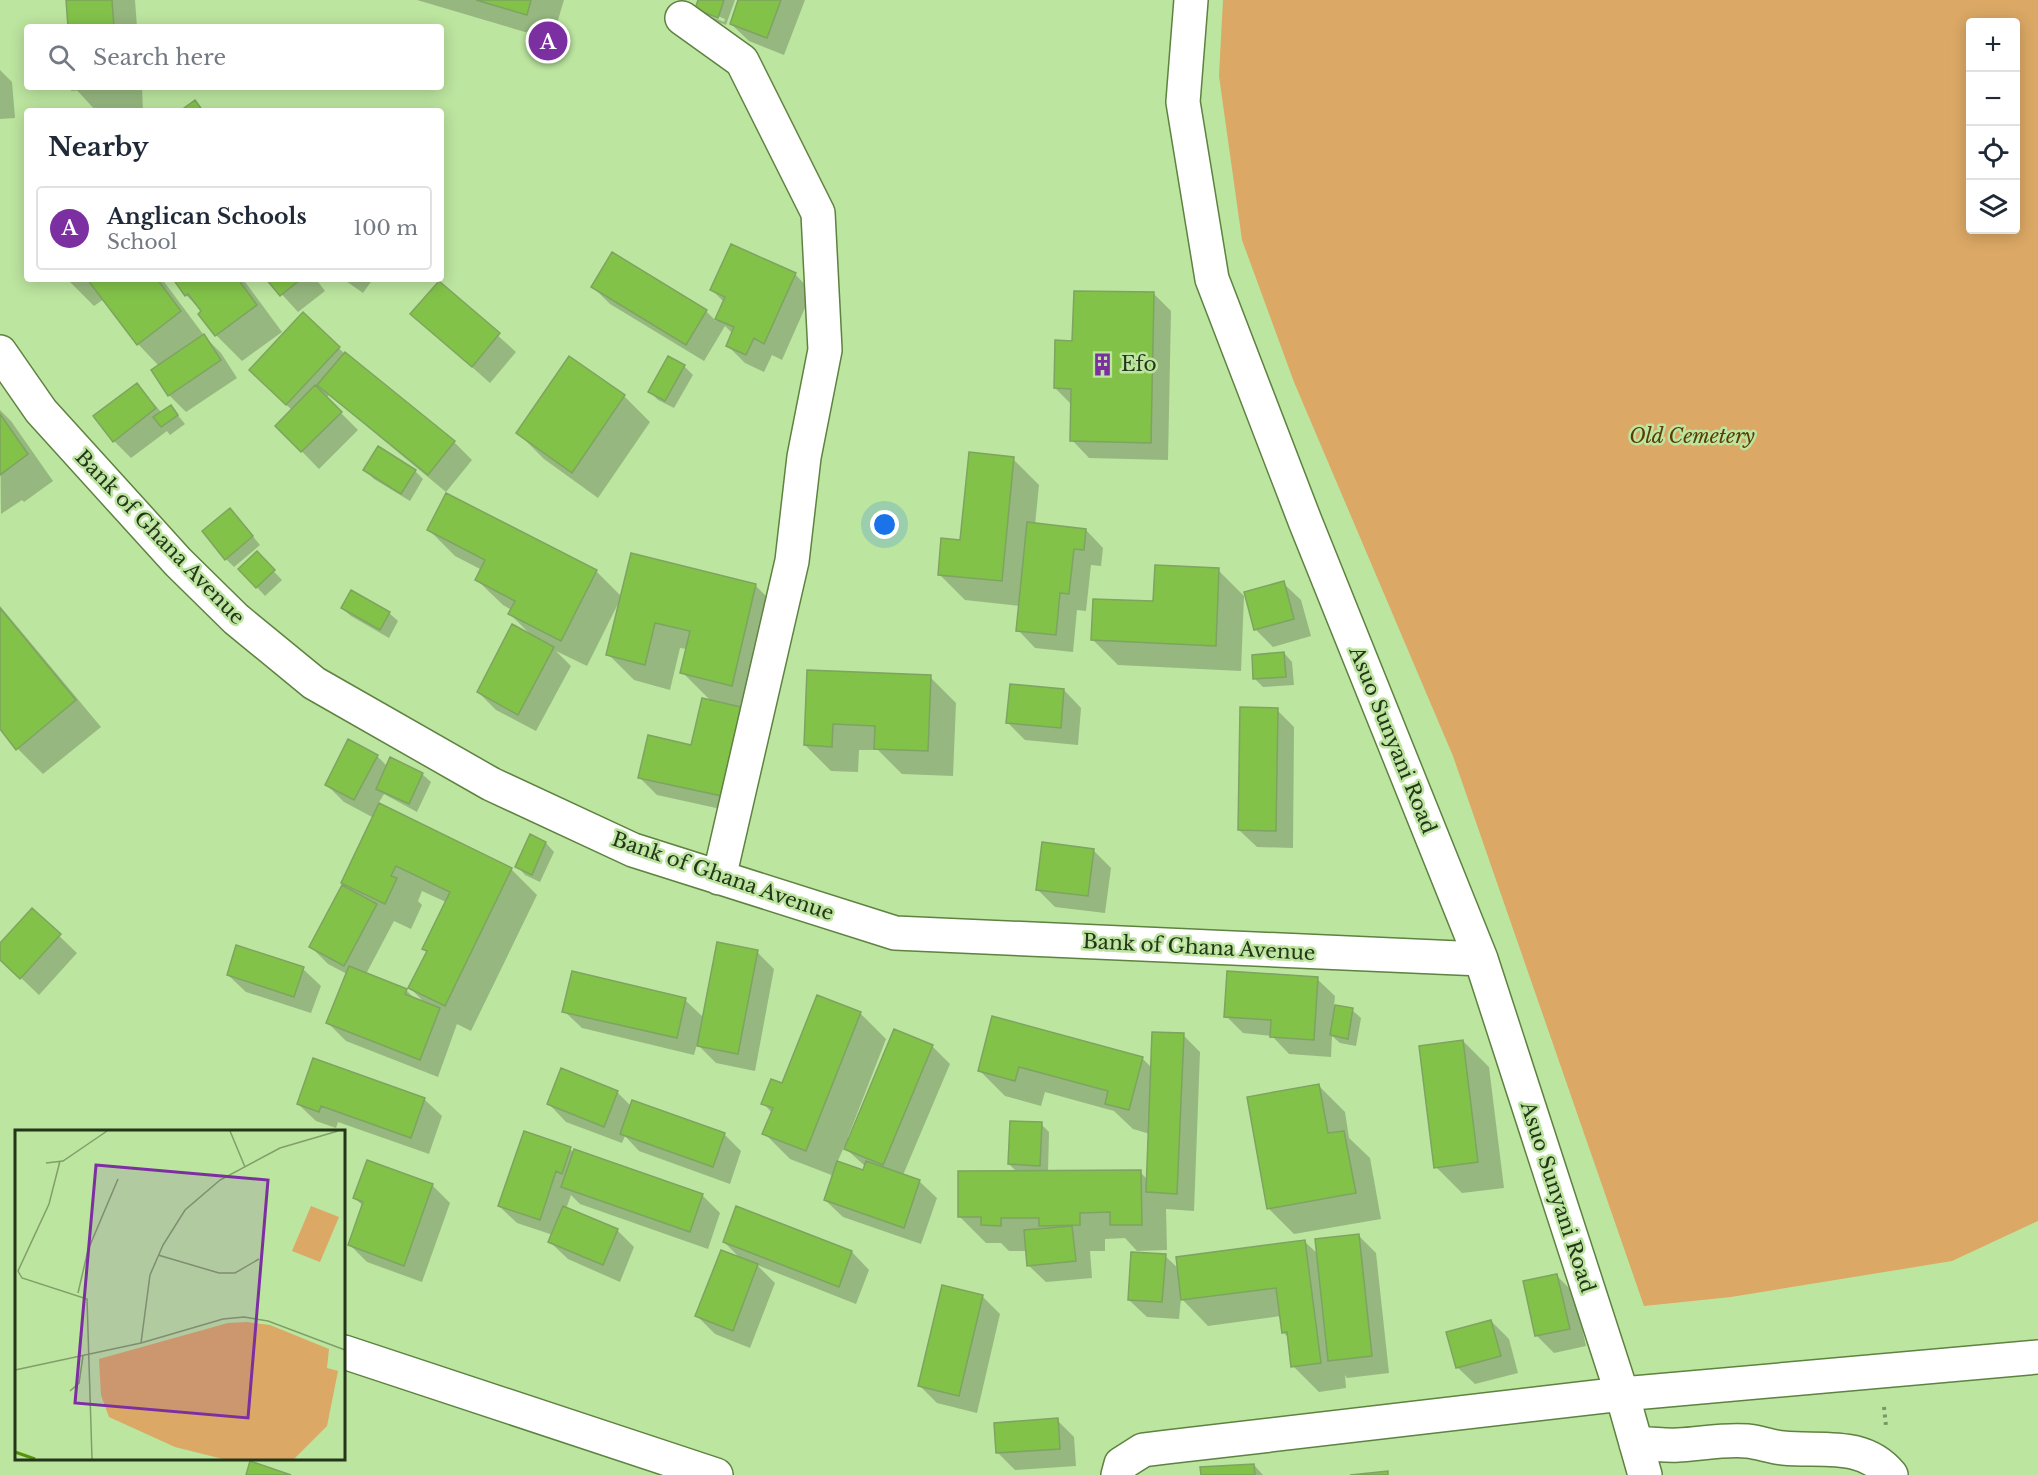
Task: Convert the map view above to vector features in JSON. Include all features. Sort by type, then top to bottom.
[{"type":"street","name":"Asuo Sunyani Road","points":[[1191,0],[1183,102],[1212,279],[1305,522],[1480,959],[1622,1394],[1645,1475]]},
{"type":"street","points":[[682,18],[741,61],[818,213],[825,350],[804,457],[792,561],[719,878]]},
{"type":"street","name":"Bank of Ghana Avenue","points":[[0,352],[41,411],[178,562],[236,619],[314,683],[491,784],[633,849],[895,933],[1480,959]]},
{"type":"street","points":[[345,1352],[716,1475]]},
{"type":"street","points":[[1118,1475],[1121,1464],[1143,1450],[1622,1394],[2038,1357]]},
{"type":"street","points":[[1636,1444],[1675,1445],[1748,1441],[1782,1448],[1822,1448],[1868,1457],[1885,1468],[1891,1475]]},
{"type":"green space","name":"Old Cemetery","points":[[1223,0],[2038,0],[2038,1221],[1952,1261],[1731,1297],[1644,1306],[1453,756],[1294,382],[1242,240],[1219,76]]},
{"type":"building","points":[[66,0],[112,0],[114,24],[68,24]]},
{"type":"building","points":[[476,0],[531,0],[527,15]]},
{"type":"building","points":[[698,0],[724,0],[718,18],[695,9]]},
{"type":"building","points":[[738,0],[781,0],[767,38],[730,24]]},
{"type":"building","points":[[195,100],[201,108],[184,108]]},
{"type":"building","points":[[731,244],[796,273],[764,344],[754,338],[746,355],[726,346],[734,327],[715,319],[725,297],[710,290]]},
{"type":"building","points":[[612,252],[707,310],[686,345],[591,287]]},
{"type":"building","points":[[89,282],[159,282],[181,311],[137,345]]},
{"type":"building","points":[[175,282],[240,282],[257,305],[215,336],[198,314],[201,311],[188,294],[185,296]]},
{"type":"building","points":[[268,282],[297,282],[280,296]]},
{"type":"building","points":[[440,282],[500,333],[472,367],[410,314]]},
{"type":"building","name":"Efo","points":[[1074,291],[1154,292],[1151,443],[1070,441],[1071,389],[1054,388],[1055,340],[1072,341]]},
{"type":"building","points":[[303,312],[340,347],[286,405],[249,370]]},
{"type":"building","points":[[204,334],[221,360],[168,396],[151,370]]},
{"type":"building","points":[[345,352],[455,441],[428,475],[317,385]]},
{"type":"building","points":[[569,356],[625,395],[572,473],[516,433]]},
{"type":"building","points":[[668,356],[685,365],[665,401],[648,392]]},
{"type":"building","points":[[137,383],[156,408],[113,442],[93,416]]},
{"type":"building","points":[[315,385],[342,412],[301,452],[275,426]]},
{"type":"building","points":[[171,405],[178,415],[161,427],[153,417]]},
{"type":"building","points":[[0,414],[28,454],[0,475]]},
{"type":"building","points":[[378,446],[416,470],[401,494],[363,470]]},
{"type":"building","points":[[969,452],[1014,457],[1002,581],[938,575],[941,538],[960,540]]},
{"type":"building","points":[[446,493],[597,570],[561,641],[508,614],[515,601],[475,580],[485,560],[427,530]]},
{"type":"building","points":[[230,508],[253,536],[225,560],[202,531]]},
{"type":"building","points":[[1027,522],[1086,529],[1084,550],[1074,549],[1069,594],[1060,593],[1056,635],[1016,631]]},
{"type":"building","points":[[257,551],[275,570],[256,588],[238,569]]},
{"type":"building","points":[[631,553],[756,584],[732,686],[680,673],[690,631],[655,623],[645,665],[606,655]]},
{"type":"building","points":[[1155,565],[1219,568],[1216,646],[1091,640],[1093,599],[1153,601]]},
{"type":"building","points":[[1284,581],[1294,619],[1254,630],[1244,592]]},
{"type":"building","points":[[351,590],[390,612],[380,630],[341,608]]},
{"type":"building","points":[[0,608],[76,700],[16,750],[0,729]]},
{"type":"building","points":[[512,624],[554,647],[518,715],[477,692]]},
{"type":"building","points":[[1284,652],[1286,677],[1253,679],[1252,655]]},
{"type":"building","points":[[807,670],[931,675],[928,751],[874,749],[875,726],[833,724],[832,747],[804,745]]},
{"type":"building","points":[[1010,684],[1064,689],[1061,728],[1006,723]]},
{"type":"building","points":[[702,698],[741,707],[722,796],[638,778],[648,735],[691,745]]},
{"type":"building","points":[[1240,707],[1278,708],[1276,831],[1238,830]]},
{"type":"building","points":[[348,739],[378,755],[354,800],[325,785]]},
{"type":"building","points":[[390,757],[423,773],[409,804],[376,789]]},
{"type":"building","points":[[379,803],[512,868],[445,1006],[408,988],[427,951],[422,949],[450,892],[396,866],[391,876],[397,878],[385,904],[341,883]]},
{"type":"building","points":[[530,834],[546,842],[532,875],[515,867]]},
{"type":"building","points":[[1042,842],[1094,849],[1088,896],[1036,890]]},
{"type":"building","points":[[342,885],[377,904],[344,966],[309,947]]},
{"type":"building","points":[[32,908],[61,934],[20,979],[0,960],[0,943]]},
{"type":"building","points":[[717,942],[758,950],[738,1054],[697,1046]]},
{"type":"building","points":[[236,945],[304,967],[294,997],[227,975]]},
{"type":"building","points":[[349,966],[407,989],[405,994],[440,1008],[420,1060],[326,1023]]},
{"type":"building","points":[[572,971],[686,998],[677,1038],[562,1012]]},
{"type":"building","points":[[1227,971],[1318,977],[1314,1040],[1270,1037],[1271,1020],[1224,1017]]},
{"type":"building","points":[[817,995],[861,1012],[806,1151],[762,1134],[773,1108],[761,1104],[771,1079],[782,1083]]},
{"type":"building","points":[[1335,1005],[1353,1008],[1348,1039],[1330,1035]]},
{"type":"building","points":[[992,1016],[1143,1057],[1129,1110],[1105,1104],[1108,1091],[1019,1067],[1015,1081],[978,1071]]},
{"type":"building","points":[[894,1029],[933,1045],[883,1165],[844,1149]]},
{"type":"building","points":[[1152,1032],[1184,1033],[1177,1194],[1146,1192]]},
{"type":"building","points":[[1463,1040],[1478,1162],[1434,1168],[1419,1046]]},
{"type":"building","points":[[313,1058],[425,1098],[411,1138],[321,1106],[319,1112],[297,1104]]},
{"type":"building","points":[[561,1068],[618,1091],[604,1127],[547,1104]]},
{"type":"building","points":[[1319,1084],[1328,1133],[1344,1131],[1356,1193],[1267,1209],[1247,1097]]},
{"type":"building","points":[[632,1100],[725,1133],[713,1167],[620,1134]]},
{"type":"building","points":[[1010,1121],[1042,1122],[1040,1166],[1008,1164]]},
{"type":"building","points":[[524,1131],[571,1147],[562,1174],[556,1171],[540,1220],[498,1206]]},
{"type":"building","points":[[574,1149],[703,1194],[690,1232],[561,1187]]},
{"type":"building","points":[[367,1160],[433,1184],[404,1266],[348,1245],[363,1202],[353,1198]]},
{"type":"building","points":[[837,1161],[863,1170],[866,1161],[920,1180],[904,1228],[824,1200]]},
{"type":"building","points":[[1141,1170],[1142,1225],[1110,1225],[1110,1212],[1080,1213],[1080,1225],[1039,1226],[1039,1218],[1001,1218],[1001,1226],[981,1225],[981,1217],[958,1217],[958,1171]]},
{"type":"building","points":[[563,1206],[618,1229],[603,1265],[548,1242]]},
{"type":"building","points":[[736,1206],[852,1251],[839,1287],[723,1242]]},
{"type":"building","points":[[1072,1226],[1076,1261],[1027,1266],[1024,1230]]},
{"type":"building","points":[[1359,1234],[1372,1356],[1328,1361],[1315,1239]]},
{"type":"building","points":[[1305,1240],[1321,1363],[1291,1367],[1287,1332],[1282,1333],[1276,1288],[1181,1300],[1176,1257]]},
{"type":"building","points":[[721,1250],[758,1264],[733,1331],[695,1316]]},
{"type":"building","points":[[1131,1252],[1166,1254],[1162,1302],[1128,1300]]},
{"type":"building","points":[[1557,1274],[1570,1329],[1535,1336],[1523,1281]]},
{"type":"building","points":[[942,1285],[983,1295],[959,1396],[918,1386]]},
{"type":"building","points":[[1491,1320],[1501,1356],[1456,1368],[1446,1332]]},
{"type":"building","points":[[1058,1418],[1060,1449],[996,1453],[994,1423]]},
{"type":"building","points":[[250,1461],[291,1475],[246,1475]]},
{"type":"building","points":[[1254,1464],[1255,1475],[1201,1475],[1200,1467]]},
{"type":"building","points":[[1388,1471],[1388,1475],[1350,1475]]},
{"type":"place","name":"Anglican Schools","points":[[548,41]]},
{"type":"place","name":"Efo","points":[[1103,364]]}]
